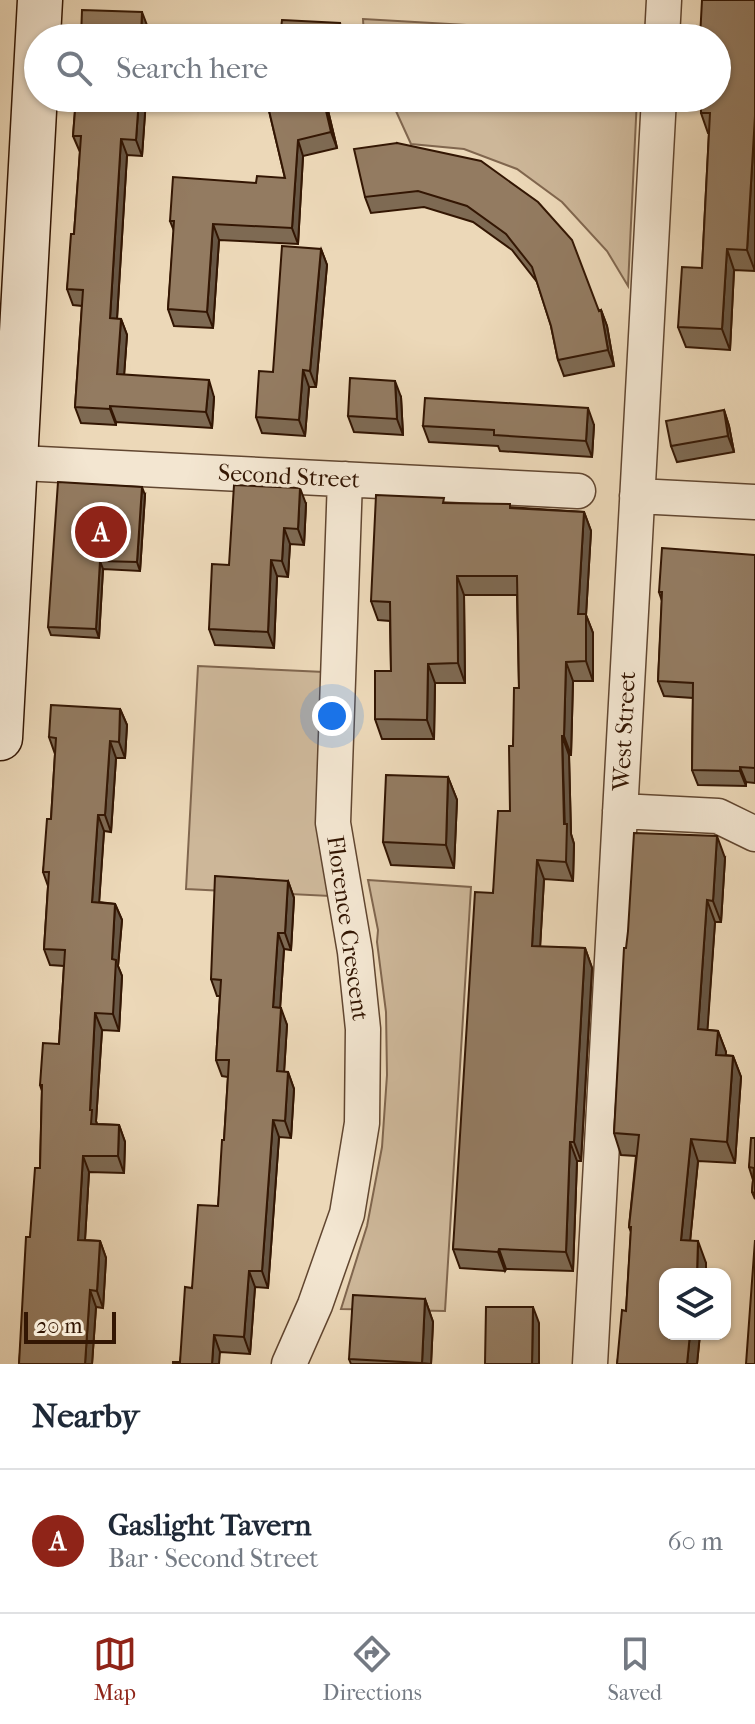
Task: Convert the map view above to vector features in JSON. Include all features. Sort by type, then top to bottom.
[{"type":"street","points":[[38,24],[40,0]]},
{"type":"street","points":[[663,24],[664,0]]},
{"type":"street","points":[[0,738],[8,462],[32,112]]},
{"type":"street","name":"West Street","points":[[590,1364],[658,112]]},
{"type":"street","name":"Second Street","points":[[8,462],[578,491]]},
{"type":"street","name":"Florence Crescent","points":[[289,1364],[315,1305],[347,1214],[362,1123],[363,1029],[355,952],[333,823],[345,479]]},
{"type":"street","points":[[637,496],[755,502]]},
{"type":"street","points":[[620,811],[718,816],[755,834]]},
{"type":"shaded area","points":[[363,19],[450,24],[363,24]]},
{"type":"shaded area","points":[[396,112],[636,112],[628,286],[607,251],[562,202],[517,169],[464,149],[411,144]]},
{"type":"shaded area","points":[[198,666],[324,672],[330,896],[186,889]]},
{"type":"shaded area","points":[[368,880],[471,887],[445,1311],[341,1309],[367,1226],[382,1147],[387,1075],[386,1012],[378,930]]},
{"type":"building","points":[[702,0],[755,0],[755,116],[747,250],[727,249],[722,329],[678,327],[682,267],[702,268],[710,113],[701,112],[731,112],[731,24],[701,24]]},
{"type":"building","points":[[82,10],[142,12],[142,24],[82,24]]},
{"type":"building","points":[[282,20],[340,23],[340,24],[282,24]]},
{"type":"building","points":[[75,112],[138,112],[136,140],[121,139],[110,318],[121,319],[117,374],[209,380],[206,412],[75,407],[83,290],[67,289],[81,136],[73,136]]},
{"type":"building","points":[[269,112],[326,112],[331,132],[298,140],[292,228],[213,224],[207,312],[168,309],[174,221],[170,221],[173,177],[256,183],[257,176],[285,178]]},
{"type":"building","points":[[397,143],[481,161],[538,202],[572,240],[601,310],[608,350],[558,360],[551,326],[532,267],[506,234],[467,206],[418,191],[365,197],[354,149]]},
{"type":"building","points":[[282,246],[321,249],[310,371],[303,370],[299,420],[256,417],[259,371],[273,372]]},
{"type":"building","points":[[350,378],[395,381],[397,419],[348,416]]},
{"type":"building","points":[[425,398],[588,408],[586,441],[494,435],[494,430],[423,426]]},
{"type":"building","points":[[724,410],[728,436],[671,446],[666,421]]},
{"type":"building","points":[[58,482],[142,487],[137,562],[100,561],[96,629],[48,627]]},
{"type":"building","points":[[234,485],[300,488],[298,529],[284,528],[282,561],[271,560],[268,632],[209,629],[212,564],[229,565]]},
{"type":"building","points":[[376,495],[444,498],[443,503],[510,504],[510,508],[584,512],[578,614],[586,614],[586,661],[566,662],[562,736],[566,862],[537,860],[532,946],[585,948],[574,1142],[570,1142],[566,1252],[453,1249],[475,892],[493,893],[498,811],[510,811],[509,746],[513,746],[514,688],[519,688],[517,576],[457,576],[458,663],[428,664],[427,720],[375,719],[375,671],[391,671],[390,602],[371,601]]},
{"type":"building","points":[[662,548],[755,555],[755,768],[740,767],[740,771],[692,770],[693,683],[658,681]]},
{"type":"building","points":[[51,705],[120,709],[119,742],[110,741],[105,815],[98,815],[92,902],[115,904],[113,1014],[95,1013],[90,1110],[91,1124],[119,1125],[118,1156],[83,1156],[78,1240],[100,1241],[97,1291],[90,1290],[85,1364],[19,1364],[26,1237],[30,1237],[35,1168],[40,1168],[43,1043],[59,1044],[65,950],[44,949],[49,872],[43,872],[47,819],[51,819],[56,738],[49,737]]},
{"type":"building","points":[[386,775],[448,777],[446,845],[383,842]]},
{"type":"building","points":[[634,833],[717,836],[713,901],[707,900],[698,1029],[718,1031],[716,1055],[733,1056],[727,1142],[691,1139],[681,1240],[698,1241],[697,1268],[659,1268],[659,1340],[689,1340],[687,1364],[617,1364],[622,1310],[626,1311],[629,1227],[639,1135],[614,1133],[624,948],[628,931]]},
{"type":"building","points":[[215,876],[288,881],[285,933],[278,933],[273,1007],[281,1008],[277,1071],[288,1072],[285,1121],[273,1120],[262,1271],[249,1271],[244,1337],[214,1335],[212,1364],[173,1364],[180,1362],[185,1287],[192,1288],[198,1205],[218,1206],[224,1140],[229,1060],[216,1060],[221,980],[211,979]]},
{"type":"building","points":[[751,1138],[755,1138],[755,1193],[752,1192],[754,1168],[749,1167]]},
{"type":"building","points":[[755,1240],[755,1364],[746,1364]]},
{"type":"building","points":[[353,1295],[425,1299],[422,1363],[349,1359]]},
{"type":"building","points":[[486,1307],[533,1307],[532,1364],[485,1364]]},
{"type":"place","name":"Gaslight Tavern","points":[[101,532]]}]
